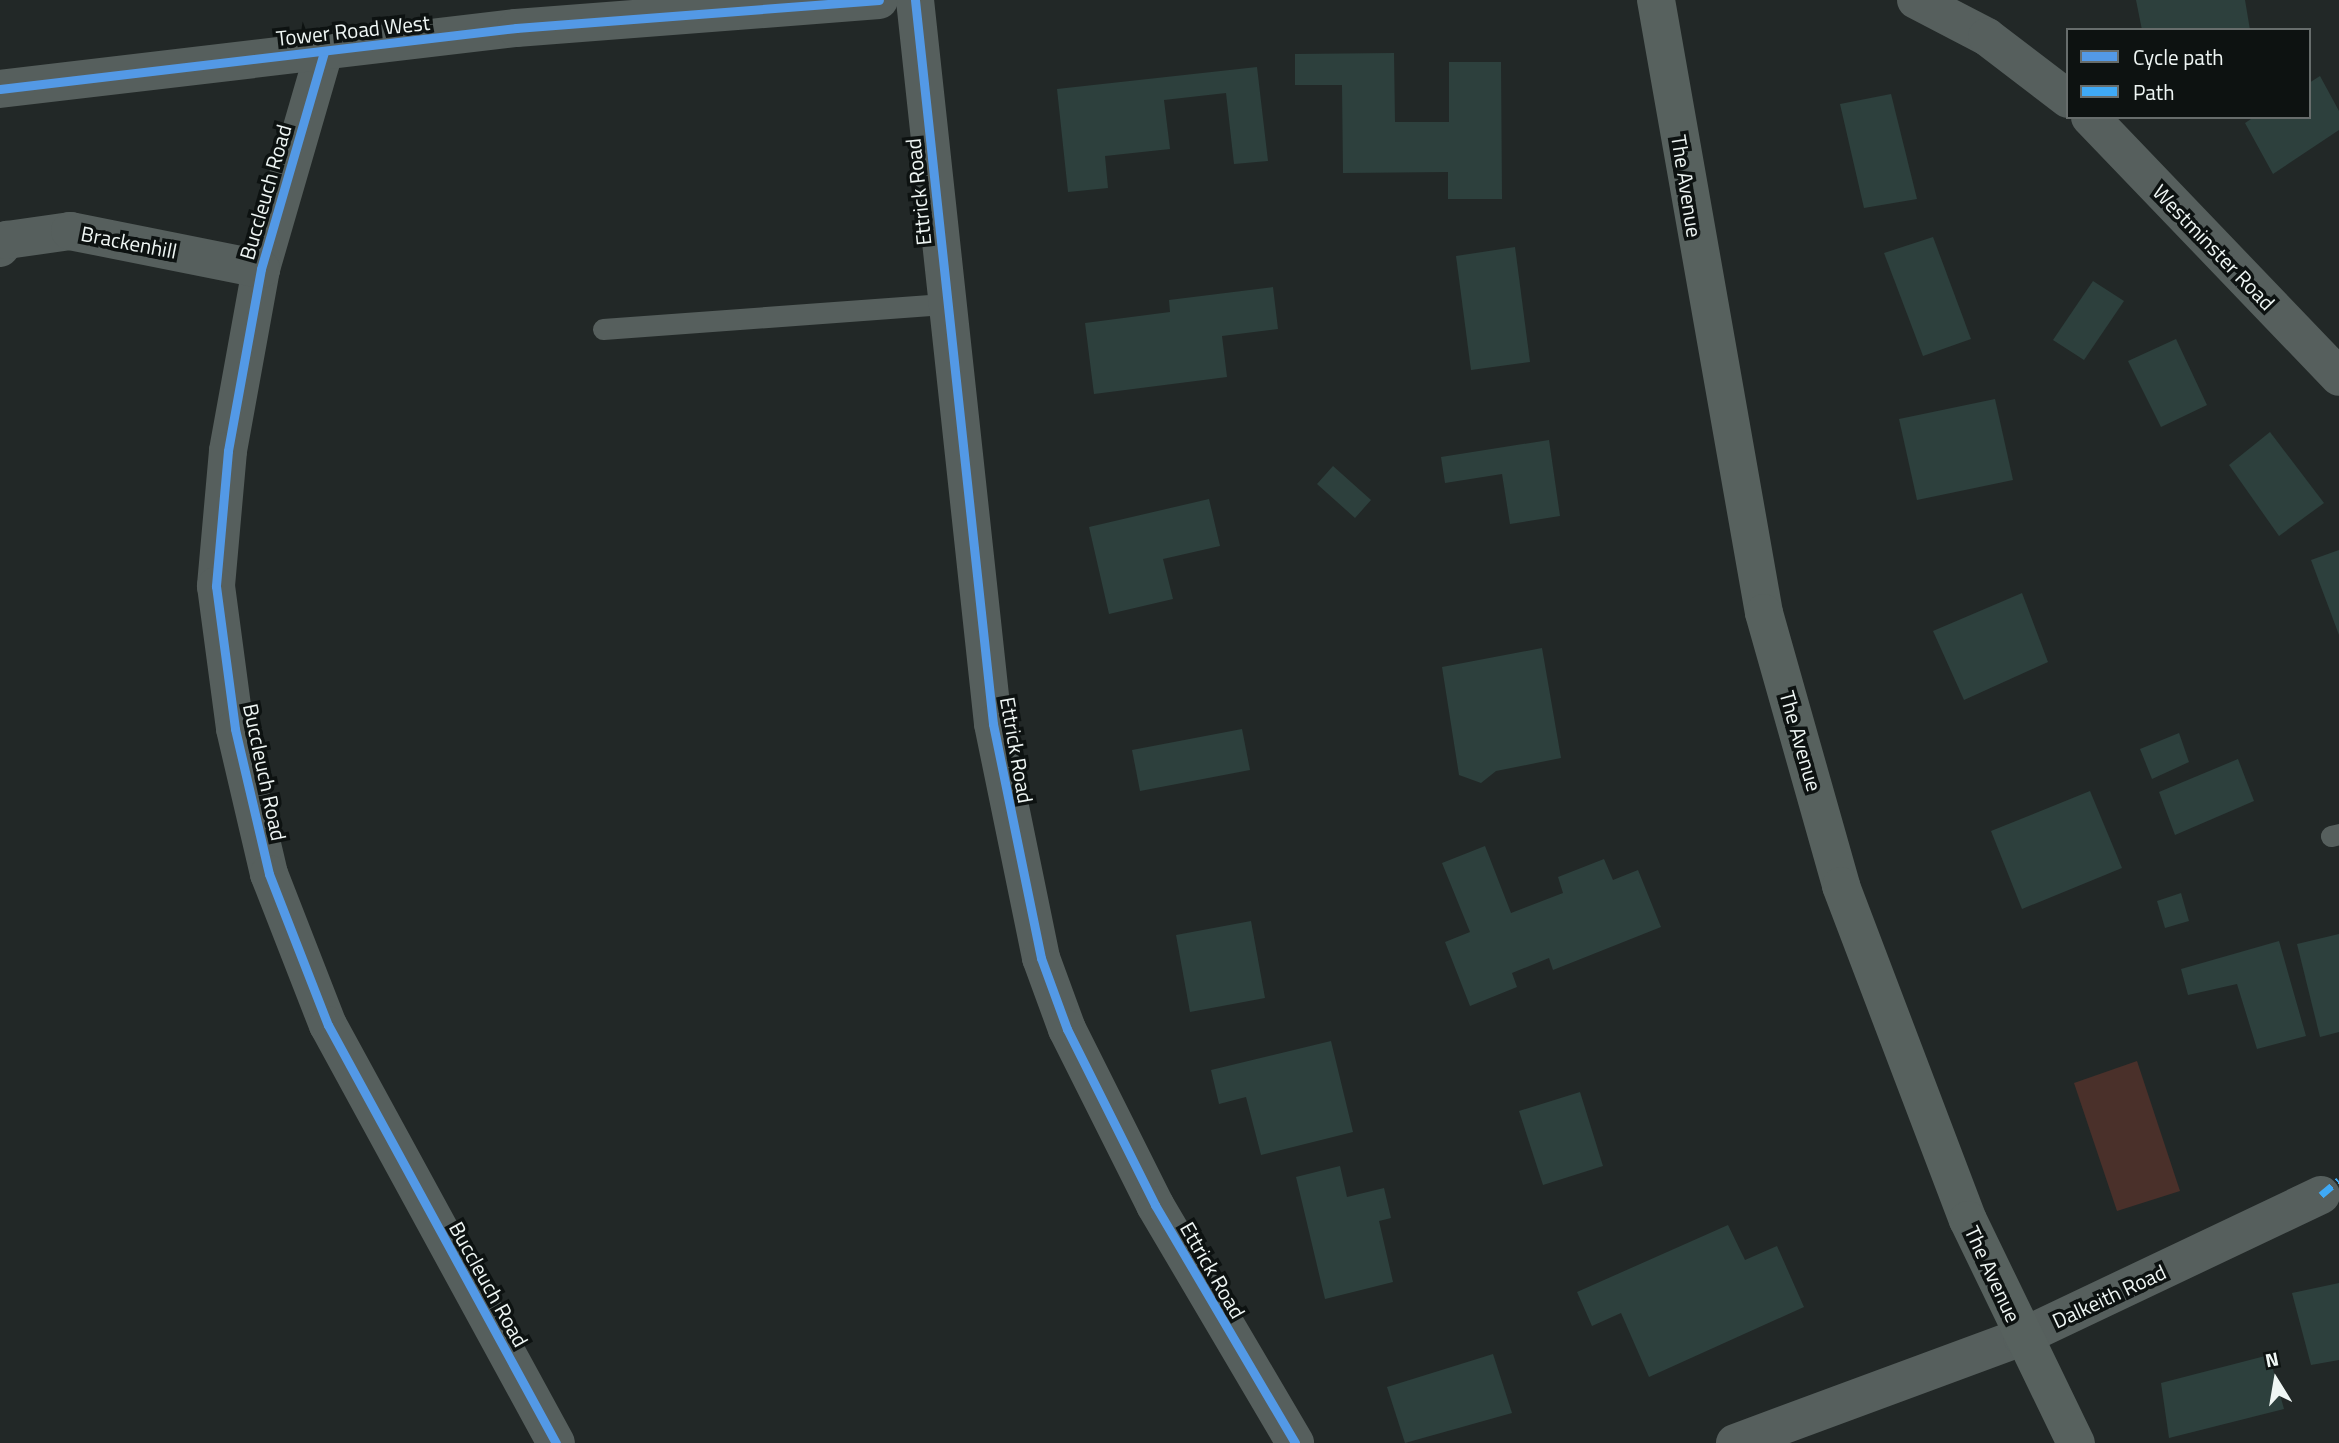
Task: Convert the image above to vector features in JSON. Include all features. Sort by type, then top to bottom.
[{"type":"main road","name":"The Avenue","points":[[1656,0],[1764,613],[1841,886],[1968,1220],[2022,1337],[2076,1443]]},
{"type":"street","name":"Tower Road West","points":[[0,89],[324,52],[513,14],[879,0]]},
{"type":"street","name":"Ettrick Road","points":[[915,0],[993,724],[1041,958],[1067,1028],[1155,1205],[1295,1443]]},
{"type":"street","points":[[1916,0],[1987,37],[2066,97]]},
{"type":"street","name":"Buccleuch Road","points":[[324,52],[261,269],[229,451],[216,586],[235,729],[269,874],[328,1025],[556,1443]]},
{"type":"street","name":"Westminster Road","points":[[2092,119],[2339,377]]},
{"type":"street","name":"Brackenhill","points":[[0,248],[7,240],[70,231],[261,269]]},
{"type":"street","name":"Dalkeith Road","points":[[1735,1443],[2022,1337],[2321,1195]]},
{"type":"lane","points":[[603,329],[947,304]]},
{"type":"shaded area","points":[[2137,1061],[2180,1191],[2117,1211],[2074,1083]]},
{"type":"building","points":[[2136,0],[2245,0],[2250,28],[2142,28]]},
{"type":"building","points":[[1394,53],[1395,122],[1449,122],[1449,62],[1501,62],[1502,199],[1448,199],[1448,172],[1343,173],[1342,85],[1295,85],[1295,54]]},
{"type":"building","points":[[1257,67],[1268,161],[1234,164],[1226,93],[1164,100],[1170,149],[1105,156],[1108,188],[1068,192],[1057,89]]},
{"type":"building","points":[[2320,76],[2339,111],[2339,130],[2273,174],[2245,123],[2251,119],[2311,119],[2311,82]]},
{"type":"building","points":[[1891,94],[1917,199],[1864,208],[1840,104]]},
{"type":"building","points":[[1933,237],[1971,339],[1923,356],[1884,253]]},
{"type":"building","points":[[1515,247],[1530,362],[1471,370],[1456,256]]},
{"type":"building","points":[[2093,281],[2124,301],[2084,360],[2053,340]]},
{"type":"building","points":[[1273,287],[1278,329],[1222,336],[1227,377],[1094,394],[1085,323],[1170,312],[1169,300]]},
{"type":"building","points":[[2176,339],[2207,405],[2161,427],[2128,361]]},
{"type":"building","points":[[1995,399],[2013,480],[1917,500],[1899,419]]},
{"type":"building","points":[[2270,432],[2324,503],[2279,536],[2229,465]]},
{"type":"building","points":[[1549,440],[1560,516],[1510,524],[1502,474],[1445,483],[1441,457]]},
{"type":"building","points":[[1333,466],[1371,500],[1355,518],[1317,484]]},
{"type":"building","points":[[1209,499],[1220,546],[1163,559],[1173,599],[1109,614],[1089,527]]},
{"type":"building","points":[[2339,550],[2339,635],[2311,560]]},
{"type":"building","points":[[2022,593],[2048,662],[1964,700],[1933,631]]},
{"type":"building","points":[[1542,648],[1561,758],[1496,771],[1481,783],[1459,775],[1442,667]]},
{"type":"building","points":[[1242,729],[1250,770],[1140,791],[1132,750]]},
{"type":"building","points":[[2179,733],[2189,762],[2152,779],[2140,749]]},
{"type":"building","points":[[2238,759],[2254,801],[2175,835],[2159,792]]},
{"type":"building","points":[[2090,791],[2122,868],[2022,909],[1991,831]]},
{"type":"building","points":[[1485,846],[1511,913],[1563,893],[1558,877],[1604,859],[1613,880],[1638,870],[1661,927],[1553,970],[1549,958],[1512,973],[1517,987],[1470,1006],[1445,942],[1470,932],[1442,863]]},
{"type":"building","points":[[2181,893],[2189,921],[2165,928],[2157,901]]},
{"type":"building","points":[[1251,921],[1265,998],[1190,1012],[1176,935]]},
{"type":"building","points":[[2339,934],[2339,1032],[2320,1037],[2297,944]]},
{"type":"building","points":[[2279,941],[2306,1036],[2257,1049],[2237,984],[2188,995],[2181,969]]},
{"type":"building","points":[[1331,1041],[1353,1132],[1261,1155],[1246,1097],[1219,1104],[1211,1070]]},
{"type":"building","points":[[1580,1092],[1603,1166],[1543,1185],[1519,1111]]},
{"type":"building","points":[[1340,1166],[1347,1197],[1384,1188],[1391,1218],[1379,1221],[1393,1282],[1325,1299],[1296,1177]]},
{"type":"building","points":[[1728,1225],[1745,1260],[1777,1246],[1804,1307],[1649,1377],[1621,1313],[1592,1326],[1577,1292]]},
{"type":"building","points":[[2339,1283],[2339,1360],[2311,1365],[2292,1293]]},
{"type":"building","points":[[1493,1354],[1512,1413],[1405,1443],[1387,1387]]},
{"type":"building","points":[[2269,1355],[2284,1409],[2169,1438],[2161,1383]]},
{"type":"marked path","points":[[2321,1195],[2339,1180]]},
{"type":"cycle path","points":[[0,89],[516,28],[879,0]]},
{"type":"cycle path","points":[[915,0],[993,724],[1041,958],[1067,1029],[1155,1205],[1295,1443]]},
{"type":"cycle path","points":[[324,52],[261,269],[228,451],[216,586],[235,729],[269,874],[328,1025],[556,1443]]}]
